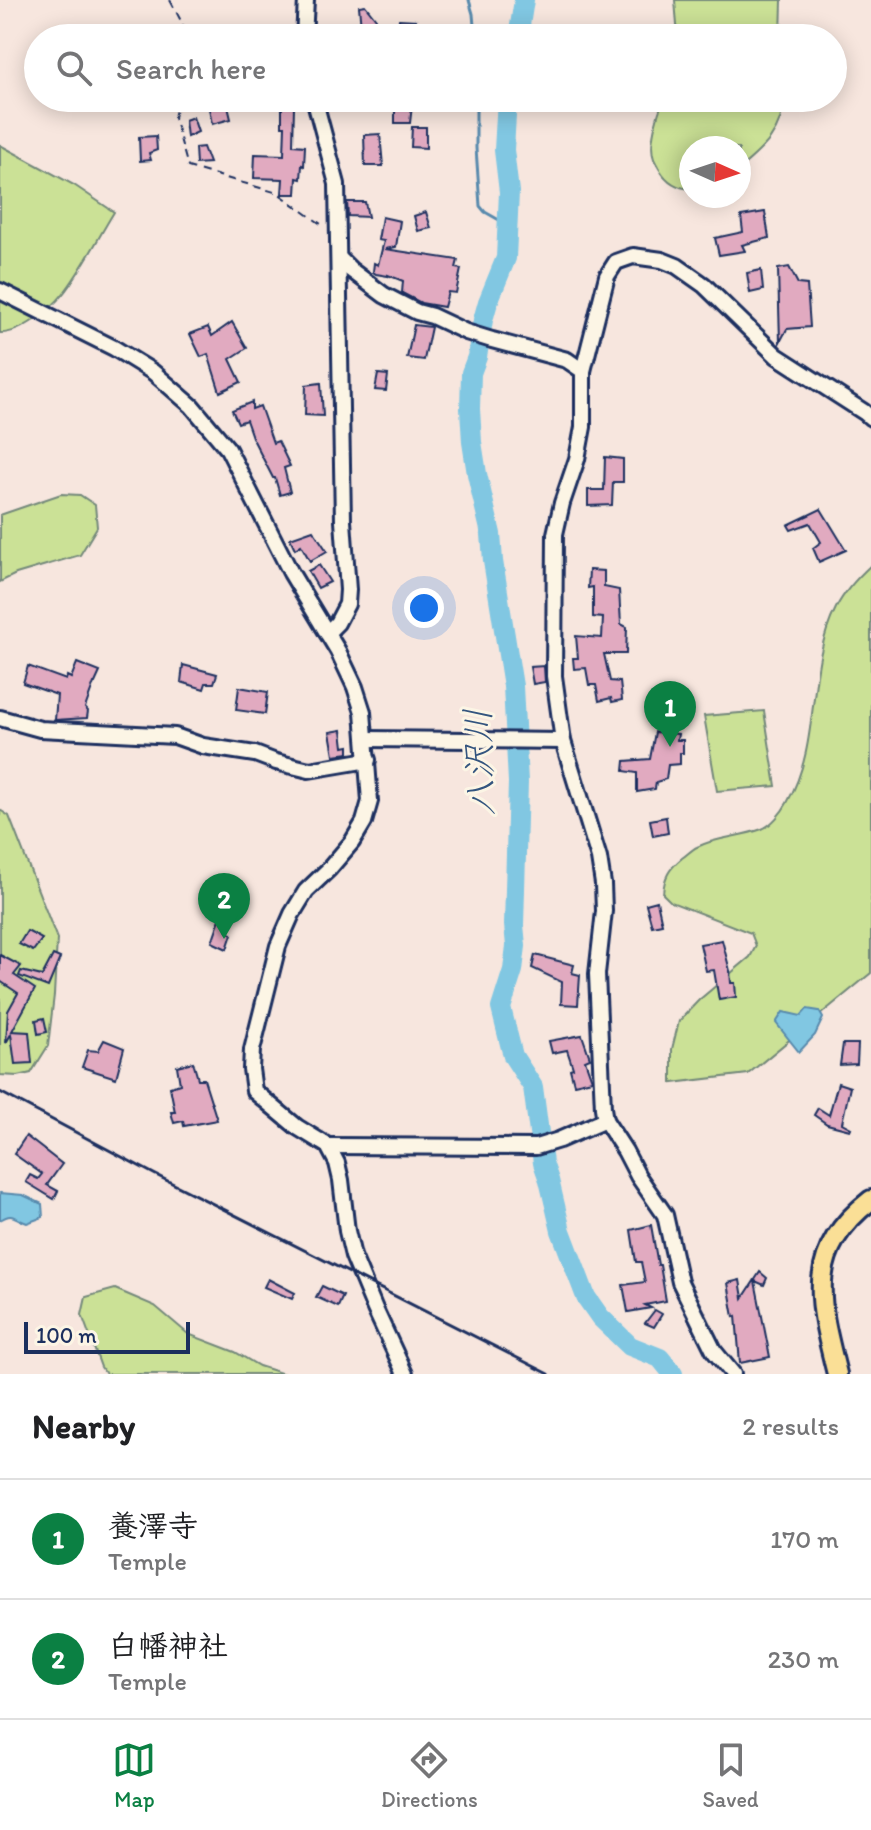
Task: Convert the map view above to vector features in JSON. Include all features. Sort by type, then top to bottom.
[{"type":"main road","points":[[837,1374],[823,1320],[822,1273],[830,1246],[842,1226],[871,1200]]},
{"type":"street","points":[[305,24],[306,0]]},
{"type":"street","points":[[318,112],[337,184],[347,604],[337,623],[327,633]]},
{"type":"street","points":[[733,1374],[714,1351],[680,1282],[665,1215],[605,1120],[603,1108],[597,974],[604,911],[603,884],[599,858],[563,741],[554,676],[555,534],[577,459],[583,427],[583,371],[607,276],[616,262],[633,256],[662,260],[677,266],[704,285],[777,356],[871,418]]},
{"type":"street","points":[[339,258],[384,295],[417,312],[466,332],[567,360],[583,371]]},
{"type":"street","points":[[0,291],[114,348],[153,372],[192,406],[228,449],[291,573],[338,651],[363,712],[370,801],[364,822],[352,842],[306,891],[278,946],[252,1050],[254,1091],[297,1127],[328,1146],[536,1147],[605,1120]]},
{"type":"street","points":[[0,718],[40,729],[175,736],[203,746],[255,754],[309,770],[368,760]]},
{"type":"street","points":[[366,739],[563,741]]},
{"type":"street","points":[[328,1146],[339,1172],[353,1256],[405,1374]]},
{"type":"path","points":[[170,0],[183,24]]},
{"type":"path","points":[[175,112],[174,117],[188,167],[278,193],[338,233]]},
{"type":"green space","points":[[675,0],[782,0],[781,24],[677,24]]},
{"type":"green space","points":[[660,112],[782,112],[770,139],[751,158],[751,136],[679,136],[679,186],[669,181],[654,159],[653,137]]},
{"type":"green space","points":[[0,145],[74,185],[114,212],[77,275],[58,300],[26,325],[0,333]]},
{"type":"green space","points":[[61,494],[80,495],[95,505],[97,527],[80,555],[16,574],[0,582],[0,515]]},
{"type":"green space","points":[[871,565],[871,973],[748,1074],[672,1083],[672,1049],[679,1021],[750,957],[756,946],[751,933],[671,902],[663,894],[666,878],[674,866],[695,848],[762,829],[785,807],[805,756],[826,631],[843,596]]},
{"type":"green space","points":[[764,711],[776,786],[717,791],[704,716]]},
{"type":"green space","points":[[0,810],[9,816],[57,939],[48,1046],[31,1073],[18,1076],[0,1075]]},
{"type":"green space","points":[[115,1289],[155,1306],[188,1334],[284,1374],[106,1374],[82,1315],[86,1297]]},
{"type":"water","points":[[807,1009],[819,1011],[823,1018],[815,1035],[799,1052],[776,1023],[783,1012],[801,1016]]},
{"type":"water","points":[[0,1193],[23,1195],[42,1204],[43,1217],[27,1223],[11,1216],[0,1220]]},
{"type":"building","points":[[365,5],[376,24],[361,24],[359,6]]},
{"type":"building","points":[[399,19],[416,20],[415,24],[398,24]]},
{"type":"building","points":[[210,112],[229,112],[231,119],[212,124]]},
{"type":"building","points":[[282,112],[294,112],[293,145],[305,146],[304,166],[301,179],[297,178],[296,194],[282,194],[283,179],[254,178],[255,154],[284,155],[285,126],[282,126]]},
{"type":"building","points":[[395,112],[411,112],[410,123],[395,123]]},
{"type":"building","points":[[193,117],[198,132],[187,137],[185,120]]},
{"type":"building","points":[[412,127],[426,127],[426,148],[411,147]]},
{"type":"building","points":[[380,134],[383,166],[365,166],[364,135]]},
{"type":"building","points":[[156,136],[157,150],[149,153],[151,160],[140,161],[139,137]]},
{"type":"building","points":[[203,147],[209,163],[196,164],[195,148]]},
{"type":"building","points":[[347,202],[365,202],[368,217],[348,216]]},
{"type":"building","points":[[426,212],[431,228],[418,231],[414,216]]},
{"type":"building","points":[[765,212],[769,238],[742,245],[745,251],[719,255],[715,238],[743,232],[741,216]]},
{"type":"building","points":[[382,217],[400,221],[396,247],[385,249],[458,260],[456,268],[461,269],[456,293],[448,292],[444,307],[421,303],[402,293],[403,281],[373,272],[384,241],[378,240]]},
{"type":"building","points":[[789,267],[798,284],[807,285],[810,327],[787,329],[780,342],[778,269]]},
{"type":"building","points":[[761,270],[763,290],[750,293],[747,273]]},
{"type":"building","points":[[232,322],[247,348],[230,359],[241,382],[220,392],[208,354],[201,357],[190,334],[208,327],[212,336]]},
{"type":"building","points":[[414,325],[431,327],[424,360],[407,358]]},
{"type":"building","points":[[378,374],[388,375],[386,391],[375,390]]},
{"type":"building","points":[[321,383],[323,416],[305,415],[306,385]]},
{"type":"building","points":[[252,402],[252,409],[260,406],[273,443],[278,441],[290,466],[284,468],[290,492],[280,495],[275,478],[246,420],[238,423],[232,410]]},
{"type":"building","points":[[605,457],[623,459],[623,482],[613,482],[612,505],[588,506],[588,490],[604,490]]},
{"type":"building","points":[[821,509],[846,550],[819,562],[813,548],[821,542],[810,523],[791,530],[788,525]]},
{"type":"building","points":[[313,530],[327,551],[310,561],[301,545],[295,549],[290,538]]},
{"type":"building","points":[[319,565],[330,582],[318,588],[308,571]]},
{"type":"building","points":[[589,570],[604,571],[604,587],[619,590],[621,624],[627,627],[626,654],[604,654],[610,681],[620,682],[622,700],[612,702],[611,698],[599,701],[596,685],[589,685],[586,668],[574,669],[573,658],[578,658],[576,636],[602,638],[603,618],[593,617],[593,587],[588,588]]},
{"type":"building","points":[[77,663],[100,672],[85,708],[87,718],[55,720],[57,695],[23,683],[28,666],[66,680],[67,676],[71,678]]},
{"type":"building","points":[[183,665],[217,674],[214,683],[206,683],[204,689],[181,682]]},
{"type":"building","points":[[544,666],[545,682],[533,684],[530,667]]},
{"type":"building","points":[[239,687],[268,692],[265,714],[236,710]]},
{"type":"building","points":[[661,704],[662,723],[650,724],[650,705]]},
{"type":"building","points":[[342,730],[344,747],[349,746],[349,753],[334,755],[330,732]]},
{"type":"building","points":[[655,732],[678,734],[677,740],[683,740],[680,764],[668,765],[666,779],[656,782],[655,789],[637,792],[637,773],[624,771],[625,761],[650,759]]},
{"type":"building","points":[[666,817],[668,833],[653,836],[650,820]]},
{"type":"building","points":[[657,901],[662,924],[652,926],[646,904]]},
{"type":"building","points":[[221,916],[232,920],[227,931],[232,934],[227,949],[212,942]]},
{"type":"building","points":[[27,931],[42,939],[33,951],[19,944]]},
{"type":"building","points":[[722,940],[736,997],[719,1000],[714,970],[706,971],[700,944]]},
{"type":"building","points":[[0,955],[21,966],[14,975],[35,989],[12,1031],[29,1032],[32,1063],[15,1064],[11,1034],[6,1043],[8,1011],[18,993],[0,981]]},
{"type":"building","points":[[53,955],[60,958],[48,987],[19,976],[21,971],[42,976]]},
{"type":"building","points":[[535,955],[574,965],[572,973],[580,975],[578,1005],[561,1004],[562,982],[532,968]]},
{"type":"building","points":[[44,1018],[47,1032],[38,1034],[36,1020]]},
{"type":"building","points":[[582,1035],[590,1058],[585,1060],[592,1080],[574,1084],[567,1050],[552,1053],[549,1041]]},
{"type":"building","points":[[104,1040],[124,1048],[116,1078],[82,1067],[88,1050],[98,1051]]},
{"type":"building","points":[[843,1044],[858,1044],[857,1064],[840,1065]]},
{"type":"building","points":[[193,1062],[198,1079],[204,1079],[217,1120],[184,1126],[183,1121],[174,1123],[170,1087],[180,1084],[177,1066]]},
{"type":"building","points":[[838,1083],[850,1087],[842,1123],[850,1130],[827,1124],[814,1115],[818,1108],[829,1115]]},
{"type":"building","points":[[26,1136],[62,1164],[47,1185],[58,1191],[54,1199],[26,1182],[30,1175],[38,1179],[42,1174],[14,1154]]},
{"type":"building","points":[[651,1225],[666,1301],[645,1305],[651,1308],[628,1312],[623,1285],[645,1282],[641,1262],[636,1262],[631,1230]]},
{"type":"building","points":[[760,1272],[767,1278],[764,1285],[755,1281],[770,1357],[740,1363],[736,1316],[728,1283],[740,1280],[743,1298]]},
{"type":"building","points":[[268,1279],[295,1293],[292,1299],[264,1287]]},
{"type":"building","points":[[322,1286],[343,1296],[338,1307],[316,1297]]},
{"type":"building","points":[[655,1310],[662,1314],[654,1327],[645,1323]]},
{"type":"waterway","points":[[469,0],[474,24]]},
{"type":"waterway","name":"八沢川","points":[[520,24],[524,0]]},
{"type":"waterway","points":[[476,112],[480,206],[508,225]]},
{"type":"waterway","name":"八沢川","points":[[506,112],[504,150],[509,192],[506,258],[483,320],[471,373],[470,409],[472,442],[491,534],[513,686],[518,782],[516,946],[513,970],[501,1008],[513,1056],[533,1087],[543,1163],[561,1231],[586,1297],[600,1317],[630,1346],[660,1358],[673,1374]]},
{"type":"railway","points":[[0,1092],[154,1174],[549,1374]]},
{"type":"place","name":"養澤寺","points":[[670,747]]},
{"type":"place","name":"白幡神社","points":[[224,939]]}]
